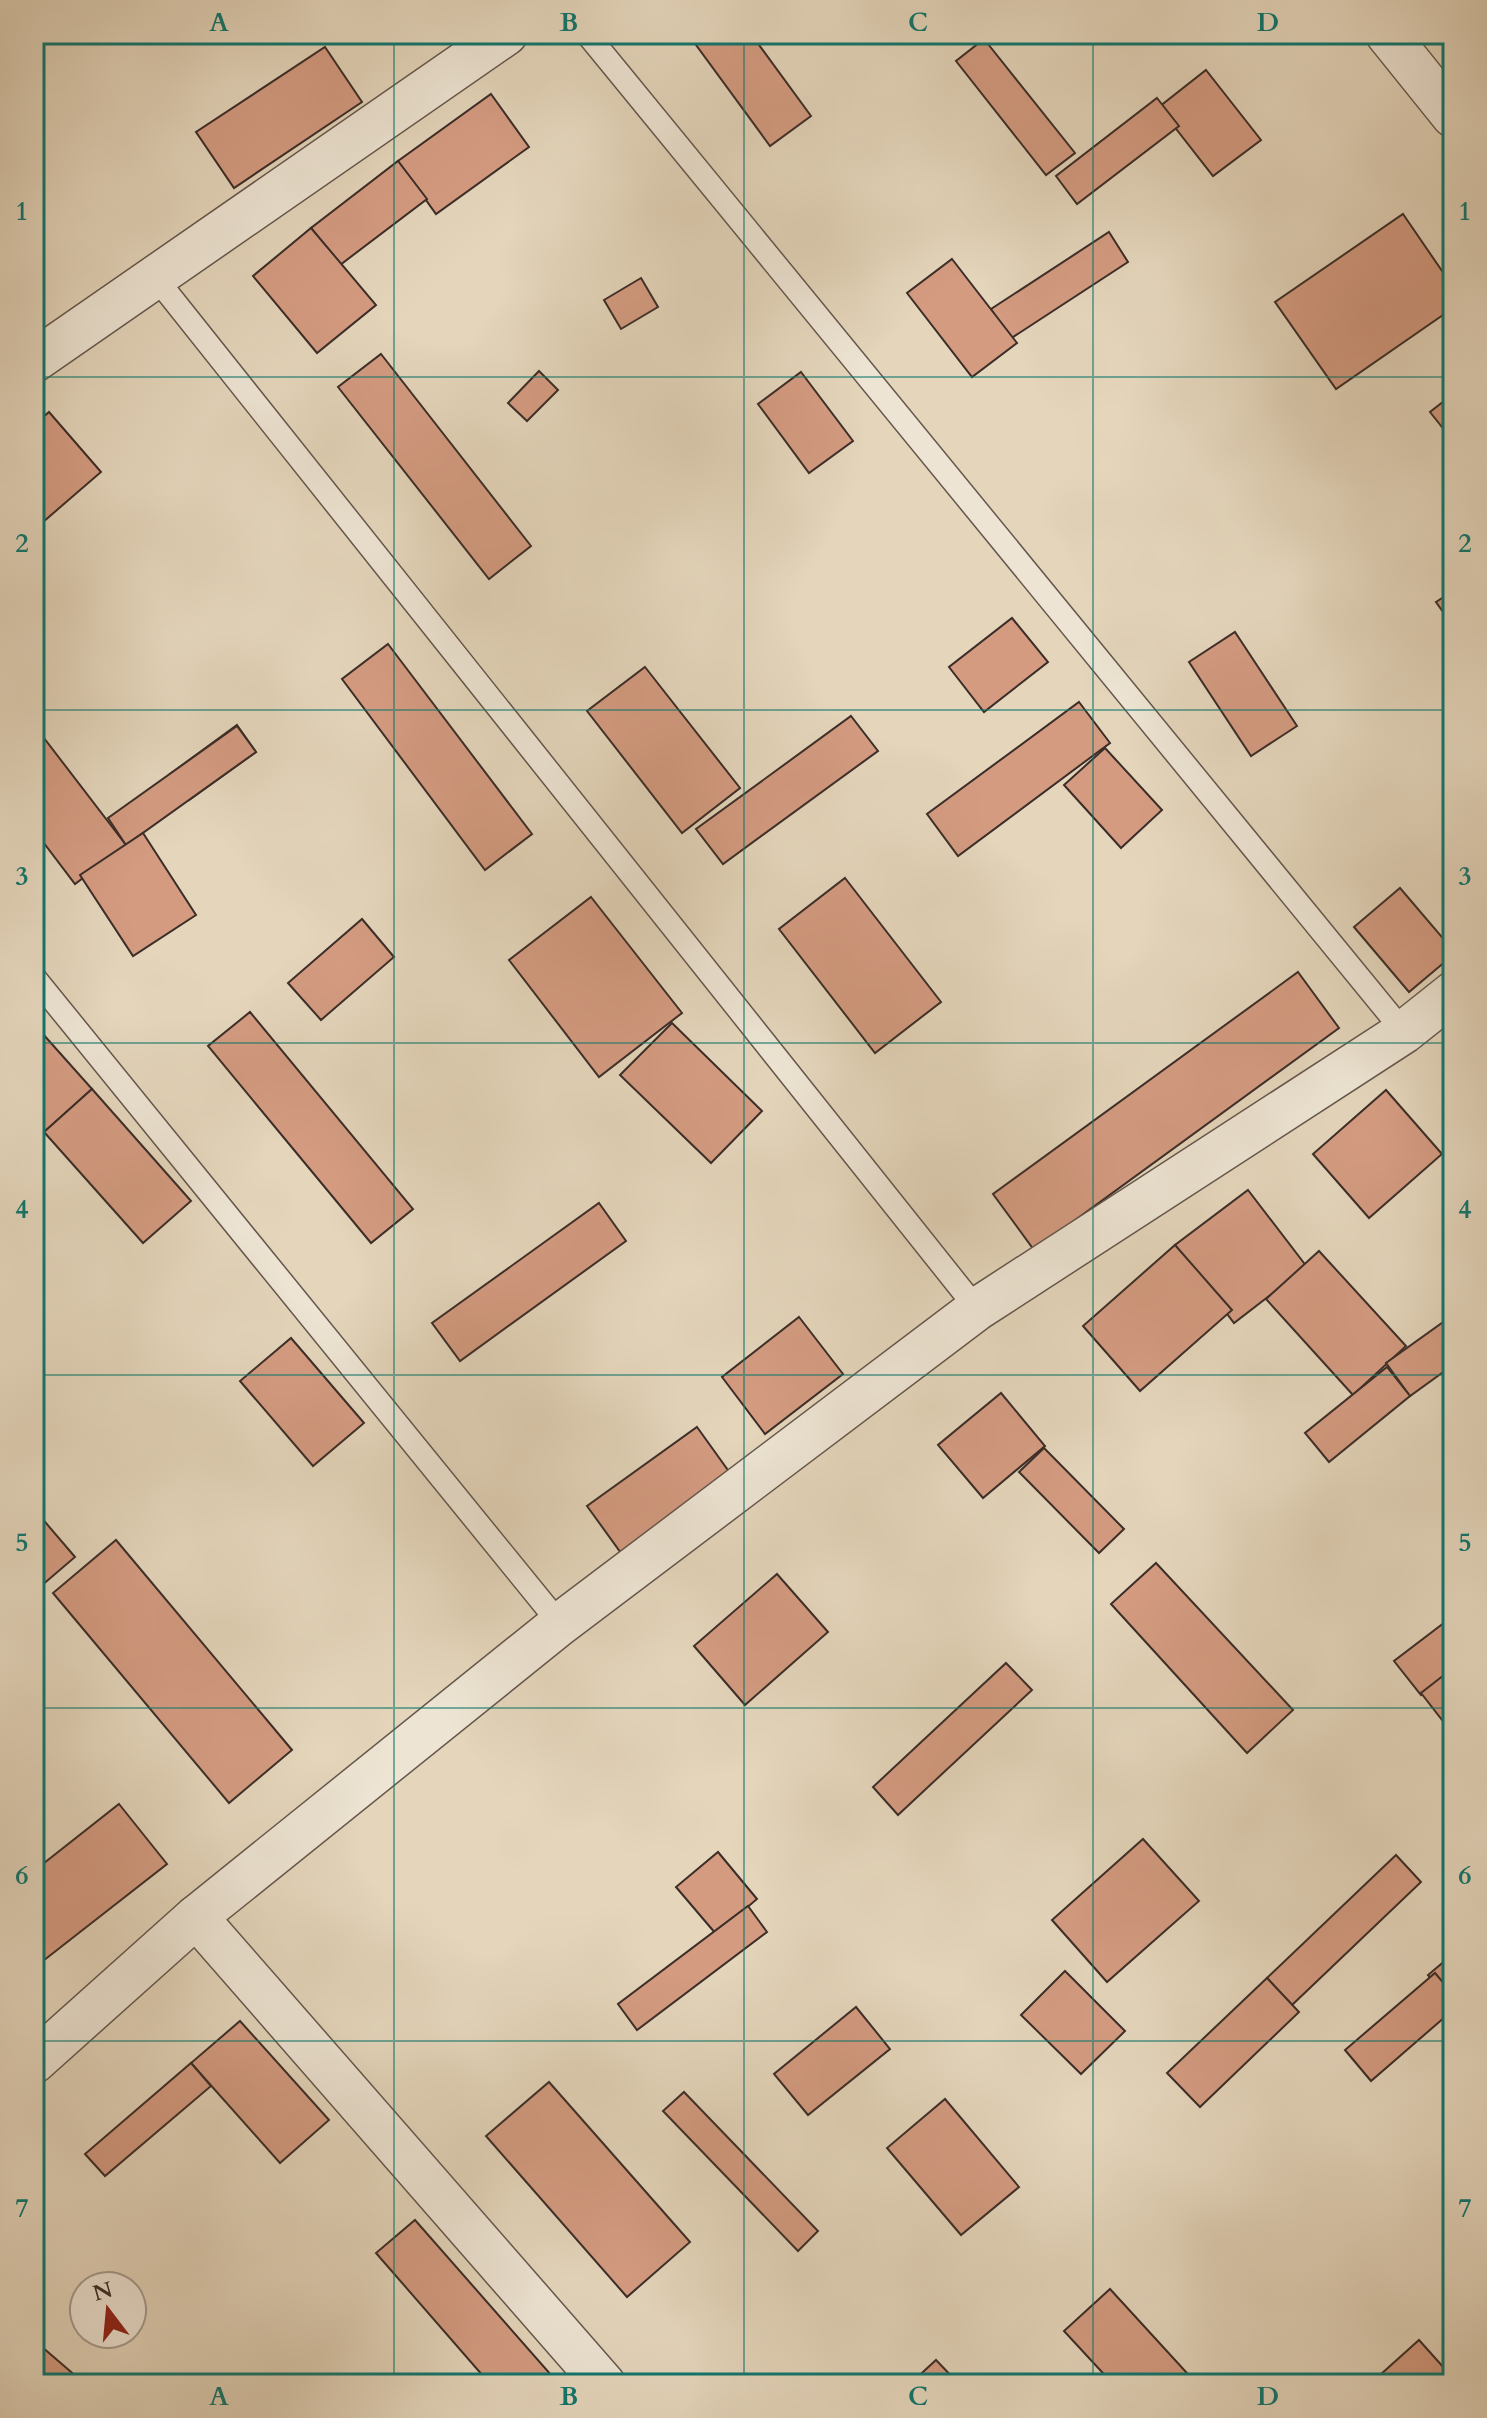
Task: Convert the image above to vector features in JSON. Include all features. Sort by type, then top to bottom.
[{"type":"street","points":[[34,361],[506,34]]},
{"type":"street","points":[[1387,34],[1453,116]]},
{"type":"street","points":[[34,2062],[196,1917],[560,1624],[977,1309],[1404,1032],[1453,993]]},
{"type":"street","points":[[196,1917],[604,2384]]},
{"type":"lane","points":[[587,34],[1404,1032]]},
{"type":"lane","points":[[155,277],[977,1309]]},
{"type":"lane","points":[[34,977],[560,1624]]},
{"type":"building","points":[[688,34],[751,34],[811,116],[770,146]]},
{"type":"building","points":[[984,39],[1075,153],[1046,175],[956,61]]},
{"type":"building","points":[[325,47],[362,102],[234,188],[196,132]]},
{"type":"building","points":[[1206,70],[1261,140],[1213,176],[1159,107]]},
{"type":"building","points":[[491,94],[529,147],[436,214],[398,161]]},
{"type":"building","points":[[1157,98],[1179,126],[1077,204],[1056,176]]},
{"type":"building","points":[[398,161],[427,199],[340,265],[311,228]]},
{"type":"building","points":[[1403,214],[1453,287],[1453,308],[1336,389],[1275,302]]},
{"type":"building","points":[[311,228],[376,305],[317,353],[253,276]]},
{"type":"building","points":[[1109,232],[1128,262],[1010,339],[991,309]]},
{"type":"building","points":[[952,259],[1017,343],[972,377],[907,293]]},
{"type":"building","points":[[641,278],[658,307],[621,329],[604,300]]},
{"type":"building","points":[[381,354],[531,546],[489,579],[338,387]]},
{"type":"building","points":[[539,371],[558,390],[527,421],[508,403]]},
{"type":"building","points":[[801,372],[853,441],[809,473],[758,404]]},
{"type":"building","points":[[1453,394],[1453,441],[1430,412]]},
{"type":"building","points":[[49,412],[101,472],[43,522],[34,512],[34,425]]},
{"type":"building","points":[[1453,591],[1453,626],[1436,602]]},
{"type":"building","points":[[1012,618],[1048,662],[984,712],[949,667]]},
{"type":"building","points":[[1235,632],[1297,726],[1251,756],[1189,662]]},
{"type":"building","points":[[388,644],[532,834],[485,870],[342,679]]},
{"type":"building","points":[[645,667],[740,788],[682,833],[587,711]]},
{"type":"building","points":[[1079,702],[1110,743],[958,856],[927,814]]},
{"type":"building","points":[[851,716],[878,751],[723,864],[696,829]]},
{"type":"building","points":[[34,725],[126,845],[75,884],[34,830]]},
{"type":"building","points":[[237,725],[256,752],[189,800],[170,774]]},
{"type":"building","points":[[237,726],[256,752],[126,845],[108,818]]},
{"type":"building","points":[[1105,748],[1162,810],[1121,848],[1064,785]]},
{"type":"building","points":[[143,833],[196,915],[133,956],[80,875]]},
{"type":"building","points":[[845,878],[941,1002],[875,1053],[779,929]]},
{"type":"building","points":[[1400,888],[1453,950],[1453,955],[1409,992],[1354,927]]},
{"type":"building","points":[[591,897],[682,1013],[599,1077],[509,960]]},
{"type":"building","points":[[362,919],[394,957],[321,1020],[288,983]]},
{"type":"building","points":[[1298,972],[1339,1028],[1034,1250],[993,1194]]},
{"type":"building","points":[[250,1012],[413,1209],[371,1243],[208,1046]]},
{"type":"building","points":[[672,1023],[762,1111],[711,1163],[620,1075]]},
{"type":"building","points":[[34,1024],[92,1089],[44,1132],[34,1120]]},
{"type":"building","points":[[92,1089],[191,1201],[143,1243],[44,1132]]},
{"type":"building","points":[[1386,1090],[1442,1154],[1369,1218],[1313,1154]]},
{"type":"building","points":[[1248,1190],[1307,1267],[1234,1323],[1175,1245]]},
{"type":"building","points":[[599,1203],[626,1241],[460,1361],[432,1323]]},
{"type":"building","points":[[1175,1245],[1232,1310],[1140,1391],[1083,1326]]},
{"type":"building","points":[[1319,1251],[1406,1346],[1353,1395],[1266,1299]]},
{"type":"building","points":[[1453,1315],[1453,1365],[1410,1396],[1386,1363]]},
{"type":"building","points":[[799,1317],[843,1374],[765,1434],[722,1377]]},
{"type":"building","points":[[291,1338],[364,1423],[313,1466],[240,1381]]},
{"type":"building","points":[[1387,1367],[1410,1396],[1329,1462],[1305,1433]]},
{"type":"building","points":[[1001,1393],[1045,1446],[983,1498],[938,1445]]},
{"type":"building","points":[[697,1427],[730,1473],[621,1553],[587,1506]]},
{"type":"building","points":[[1044,1448],[1124,1529],[1099,1553],[1019,1472]]},
{"type":"building","points":[[34,1509],[75,1557],[34,1592]]},
{"type":"building","points":[[116,1540],[292,1750],[229,1803],[53,1593]]},
{"type":"building","points":[[1156,1563],[1293,1710],[1247,1753],[1111,1604]]},
{"type":"building","points":[[777,1574],[828,1632],[745,1705],[694,1646]]},
{"type":"building","points":[[1453,1616],[1453,1671],[1421,1695],[1394,1661]]},
{"type":"building","points":[[1006,1663],[1032,1690],[898,1815],[873,1787]]},
{"type":"building","points":[[1453,1668],[1453,1734],[1421,1693]]},
{"type":"building","points":[[119,1804],[167,1864],[34,1968],[34,1871]]},
{"type":"building","points":[[1143,1839],[1199,1901],[1107,1982],[1052,1920]]},
{"type":"building","points":[[718,1852],[757,1899],[716,1934],[676,1887]]},
{"type":"building","points":[[1396,1855],[1421,1882],[1292,2005],[1267,1978]]},
{"type":"building","points":[[748,1906],[767,1932],[637,2030],[618,2004]]},
{"type":"building","points":[[1453,1954],[1453,2005],[1428,1975]]},
{"type":"building","points":[[1065,1971],[1125,2031],[1081,2074],[1021,2015]]},
{"type":"building","points":[[1435,1973],[1453,1994],[1453,2010],[1371,2081],[1345,2050]]},
{"type":"building","points":[[1267,1978],[1299,2012],[1200,2107],[1167,2073]]},
{"type":"building","points":[[856,2007],[890,2049],[808,2115],[774,2074]]},
{"type":"building","points":[[240,2021],[329,2120],[280,2163],[191,2063]]},
{"type":"building","points":[[191,2063],[211,2086],[105,2176],[85,2154]]},
{"type":"building","points":[[549,2082],[690,2242],[627,2297],[486,2136]]},
{"type":"building","points":[[684,2092],[818,2231],[798,2251],[663,2111]]},
{"type":"building","points":[[945,2099],[1019,2187],[961,2235],[887,2148]]},
{"type":"building","points":[[415,2220],[559,2384],[490,2384],[376,2253]]},
{"type":"building","points":[[1110,2289],[1197,2384],[1113,2384],[1064,2331]]},
{"type":"building","points":[[34,2340],[85,2384],[40,2384],[34,2379]]},
{"type":"building","points":[[1419,2340],[1453,2378],[1453,2384],[1370,2384]]},
{"type":"building","points":[[936,2360],[959,2384],[910,2384]]}]
